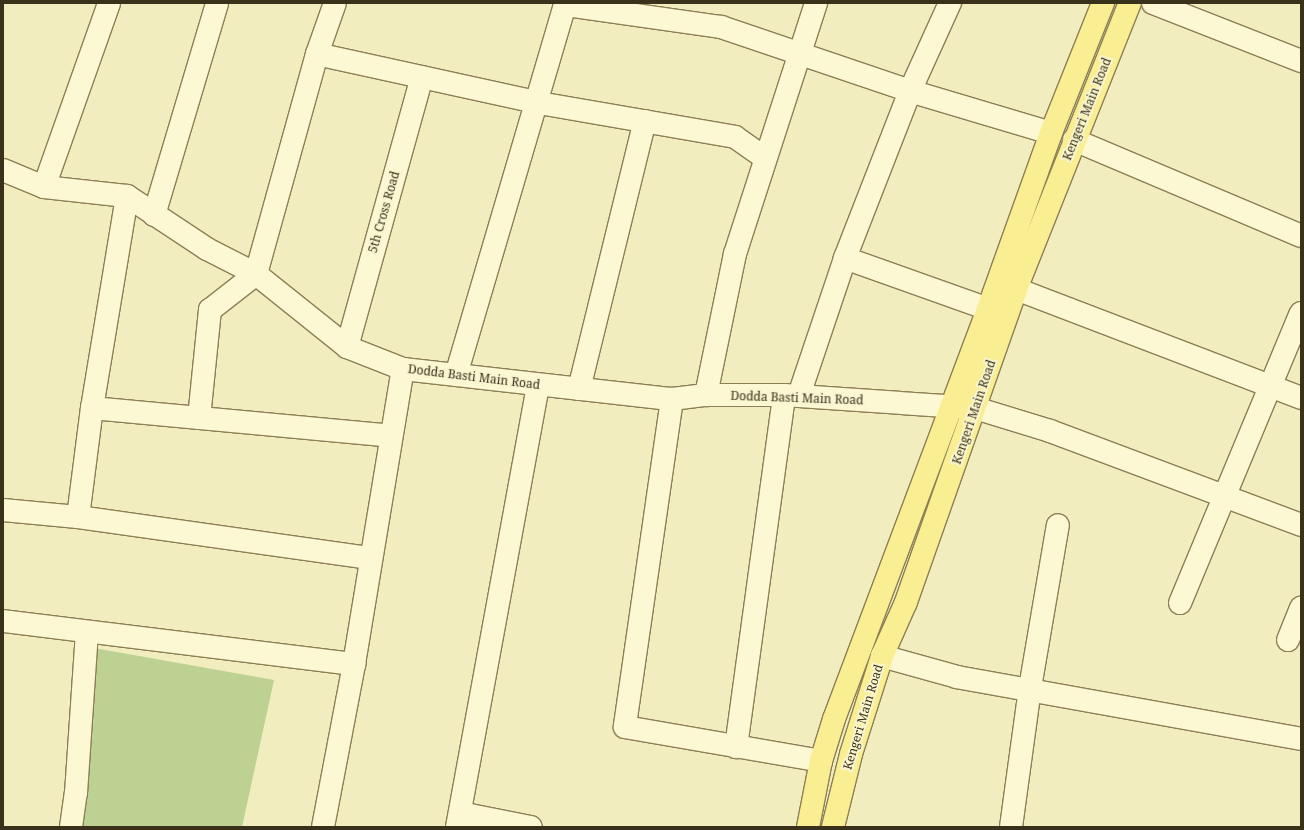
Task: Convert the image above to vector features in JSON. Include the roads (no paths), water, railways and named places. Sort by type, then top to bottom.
[{"type":"main road","name":"Kengeri Main Road","points":[[808,827],[821,761],[854,662],[988,309],[1051,133],[1103,3]]},
{"type":"main road","name":"Kengeri Main Road","points":[[833,827],[851,754],[882,656],[906,602],[1016,289],[1074,140],[1130,3]]},
{"type":"street","points":[[44,187],[109,3]]},
{"type":"street","points":[[154,215],[217,3]]},
{"type":"street","points":[[198,418],[210,310],[256,274],[317,54],[335,3]]},
{"type":"street","points":[[706,395],[735,254],[798,54],[816,3]]},
{"type":"street","points":[[736,747],[792,395],[910,91],[950,3]]},
{"type":"street","points":[[1153,3],[1301,62]]},
{"type":"street","points":[[456,375],[538,103],[566,4],[721,27],[910,91],[1051,133]]},
{"type":"street","points":[[317,54],[538,103],[735,137],[765,158]]},
{"type":"street","name":"5th Cross Road","points":[[347,347],[422,77]]},
{"type":"street","points":[[579,389],[645,121]]},
{"type":"street","points":[[1074,140],[1301,236]]},
{"type":"street","name":"Dodda Basti Main Road","points":[[3,170],[44,187],[127,196],[207,249],[256,274],[347,347],[403,369],[672,399],[706,395],[792,395],[975,408],[1050,431],[1301,526]]},
{"type":"street","points":[[78,517],[92,408],[127,196]]},
{"type":"street","points":[[845,258],[988,309]]},
{"type":"street","points":[[1016,289],[1301,398]]},
{"type":"street","points":[[1180,603],[1223,496],[1301,313]]},
{"type":"street","points":[[323,827],[354,664],[370,558],[403,369]]},
{"type":"street","points":[[531,827],[459,820],[538,385]]},
{"type":"street","points":[[672,399],[625,727],[821,761]]},
{"type":"street","points":[[92,408],[391,436]]},
{"type":"street","points":[[3,510],[78,517],[370,558]]},
{"type":"street","points":[[1011,827],[1030,688],[1058,525]]},
{"type":"street","points":[[1288,640],[1301,608]]},
{"type":"street","points":[[3,621],[354,664]]},
{"type":"street","points":[[71,827],[76,793],[86,632]]},
{"type":"street","points":[[882,656],[957,676],[1030,688],[1301,739]]}]
